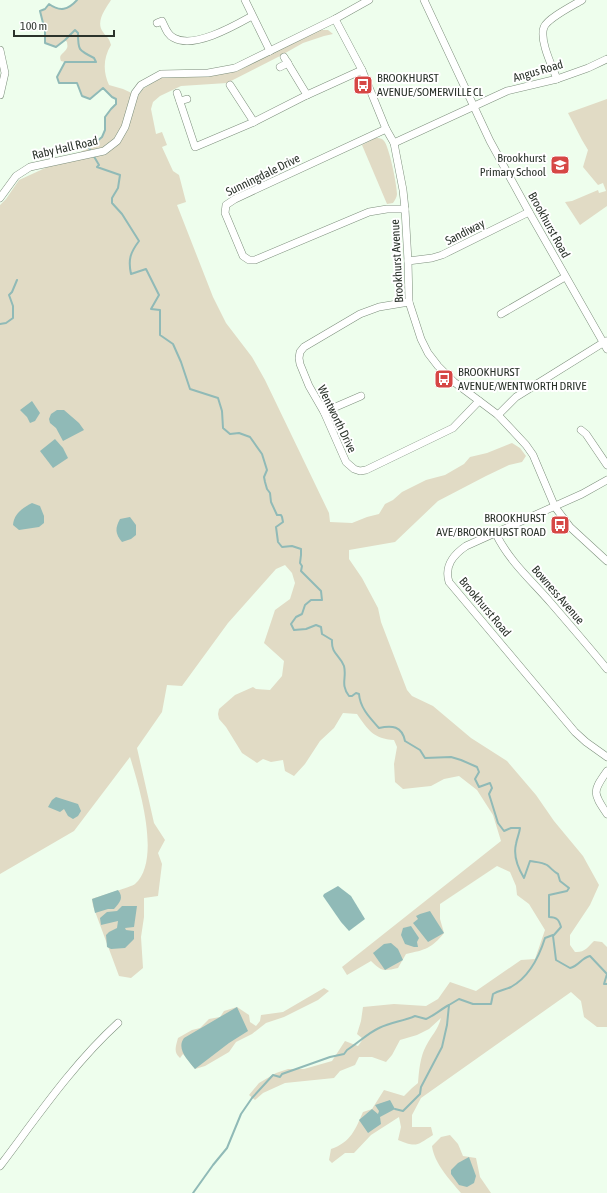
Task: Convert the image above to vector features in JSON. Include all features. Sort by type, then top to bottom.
[{"type":"street","points":[[244,0],[270,51]]},
{"type":"street","name":"Raby Hall Road","points":[[0,198],[16,176],[30,167],[104,151],[117,141],[125,127],[135,93],[141,85],[162,74],[208,73],[235,68],[335,19],[369,0]]},
{"type":"street","name":"Brookhurst Road","points":[[424,0],[490,141],[565,277],[606,344]]},
{"type":"street","points":[[557,79],[543,39],[544,26],[582,0]]},
{"type":"street","points":[[157,23],[162,21],[168,34],[174,39],[191,41],[220,34],[252,16]]},
{"type":"street","name":"Brookhurst Avenue","points":[[335,19],[362,70],[386,129],[394,143],[405,209],[409,302],[421,339],[428,353],[438,366],[454,382],[498,416],[522,440],[533,455],[555,507],[570,527],[607,562]]},
{"type":"street","points":[[0,52],[5,74],[0,95]]},
{"type":"street","name":"Angus Road","points":[[394,143],[507,91],[557,79],[588,68],[607,59]]},
{"type":"street","points":[[280,67],[286,60],[307,95]]},
{"type":"street","points":[[177,93],[195,147],[254,122],[307,95],[362,70]]},
{"type":"street","points":[[230,85],[254,122]]},
{"type":"street","points":[[180,101],[187,99]]},
{"type":"street","name":"Sunningdale Drive","points":[[386,129],[235,199],[226,205],[225,213],[242,256],[249,260],[255,260],[369,212],[387,209],[405,209]]},
{"type":"street","name":"Sandiway","points":[[408,261],[442,256],[529,212]]},
{"type":"street","points":[[501,314],[565,277]]},
{"type":"street","name":"Wentworth Drive","points":[[409,302],[379,307],[360,314],[304,346],[300,352],[300,364],[309,386],[324,412],[346,462],[354,469],[360,471],[366,470],[453,428],[479,401]]},
{"type":"street","points":[[498,416],[516,397],[606,344]]},
{"type":"street","points":[[324,412],[361,396]]},
{"type":"street","points":[[586,431],[607,465]]},
{"type":"street","name":"Brookhurst Road","points":[[607,480],[555,507],[466,546],[456,552],[451,558],[447,572],[449,582],[575,732],[607,757]]},
{"type":"street","name":"Bowness Avenue","points":[[496,534],[500,544],[513,561],[607,669]]},
{"type":"street","points":[[607,771],[599,782],[596,790],[597,799],[607,814]]},
{"type":"street","points":[[0,1166],[42,1110],[91,1049],[118,1023]]},
{"type":"shaded area","points":[[77,0],[111,0],[102,15],[100,24],[111,45],[105,60],[107,80],[109,85],[123,89],[138,96],[143,89],[160,78],[237,71],[320,30],[328,30],[333,34],[303,43],[227,83],[181,86],[160,96],[153,102],[151,109],[156,134],[162,132],[167,145],[162,147],[173,171],[179,175],[186,202],[177,205],[213,297],[226,323],[252,357],[265,380],[329,513],[330,522],[352,523],[379,514],[385,504],[393,500],[402,492],[426,480],[445,475],[464,464],[470,457],[487,453],[512,443],[520,448],[526,456],[522,462],[509,465],[438,501],[395,542],[349,550],[349,559],[362,578],[378,608],[381,622],[407,690],[412,696],[433,706],[471,738],[507,761],[536,795],[554,821],[583,856],[599,885],[590,905],[570,935],[570,945],[575,952],[583,951],[594,941],[602,942],[607,947],[607,1027],[597,1027],[584,1017],[581,1001],[571,992],[421,1098],[412,1115],[412,1127],[431,1127],[433,1135],[417,1144],[413,1145],[398,1140],[401,1127],[399,1117],[371,1135],[354,1153],[345,1153],[332,1163],[329,1160],[331,1149],[343,1143],[352,1135],[363,1112],[372,1109],[384,1090],[404,1096],[418,1083],[422,1055],[428,1042],[438,1027],[441,1018],[429,1029],[417,1035],[400,1040],[392,1055],[386,1062],[372,1057],[359,1057],[355,1065],[340,1071],[334,1078],[285,1083],[263,1093],[255,1100],[249,1095],[259,1083],[276,1073],[288,1069],[304,1069],[332,1061],[345,1041],[358,1046],[363,1039],[357,1034],[363,1007],[394,1004],[426,1006],[438,999],[450,982],[476,991],[521,960],[535,959],[545,930],[529,904],[517,895],[516,886],[510,872],[497,866],[440,904],[440,919],[444,933],[428,948],[406,954],[398,968],[383,970],[371,961],[347,975],[342,967],[501,841],[493,815],[477,790],[459,776],[444,779],[431,786],[403,789],[395,782],[394,764],[397,747],[394,740],[376,736],[368,729],[357,714],[343,713],[334,728],[320,741],[305,764],[294,776],[285,771],[283,760],[271,762],[263,759],[257,763],[242,753],[226,727],[219,719],[219,709],[235,695],[253,687],[256,689],[270,690],[282,676],[284,661],[264,643],[275,610],[290,599],[295,583],[292,573],[285,565],[276,569],[228,623],[182,686],[167,685],[162,712],[137,748],[154,823],[165,840],[158,853],[162,864],[158,896],[144,898],[144,917],[141,937],[143,968],[131,978],[119,976],[93,906],[92,899],[135,884],[143,873],[147,858],[148,841],[146,822],[143,804],[130,757],[74,831],[0,874],[0,205],[19,180],[89,148],[102,137],[105,130],[105,117],[116,104],[116,99],[103,88],[90,99],[82,96],[77,83],[59,83],[57,77],[65,62],[61,61],[60,57],[67,48],[67,42],[65,40],[56,47],[45,43],[45,31],[40,11],[45,9],[49,4],[53,7],[64,9]]},
{"type":"shaded area","points":[[607,99],[607,206],[580,225],[565,202],[572,201],[598,190],[599,193],[606,191],[603,183],[598,185],[583,167],[588,150],[568,113]]},
{"type":"shaded area","points":[[375,138],[379,138],[384,141],[390,158],[397,189],[397,194],[393,203],[387,204],[362,145]]},
{"type":"shaded area","points":[[324,988],[329,991],[318,1000],[284,1017],[266,1023],[252,1034],[236,1042],[229,1052],[205,1066],[195,1069],[183,1054],[180,1058],[176,1053],[178,1038],[192,1030],[200,1028],[209,1019],[220,1017],[224,1011],[237,1007],[249,1015],[250,1022],[256,1026],[260,1021],[261,1015],[283,1012]]},
{"type":"shaded area","points":[[450,1135],[458,1144],[463,1156],[476,1158],[480,1177],[491,1193],[461,1193],[443,1171],[436,1159],[432,1146],[441,1137]]},
{"type":"water","points":[[32,401],[40,413],[35,421],[30,423],[27,417],[20,410]]},
{"type":"water","points":[[57,410],[64,410],[79,423],[84,430],[63,441],[56,428],[50,423],[49,419],[51,414]]},
{"type":"water","points":[[55,439],[63,448],[68,458],[53,468],[40,451]]},
{"type":"water","points":[[32,503],[40,506],[44,516],[44,523],[39,527],[19,530],[13,525],[15,517],[22,509]]},
{"type":"water","points":[[130,517],[136,525],[136,535],[131,539],[122,542],[116,531],[117,525],[120,519]]},
{"type":"water","points":[[56,797],[78,804],[81,811],[78,816],[73,819],[68,816],[64,809],[60,812],[48,807],[52,800]]},
{"type":"water","points":[[338,886],[351,896],[365,919],[349,931],[323,896]]},
{"type":"water","points":[[118,890],[121,898],[114,909],[108,909],[95,913],[92,899]]},
{"type":"water","points":[[122,906],[137,906],[134,927],[125,928],[126,930],[134,931],[134,939],[125,948],[111,949],[107,947],[106,935],[117,928],[118,921],[101,925],[100,918],[107,912],[117,911]]},
{"type":"water","points":[[430,911],[444,933],[428,942],[413,923],[418,919],[416,916]]},
{"type":"water","points":[[411,926],[419,938],[417,942],[418,947],[405,944],[401,935],[403,928]]},
{"type":"water","points":[[391,943],[398,949],[403,960],[385,970],[373,953],[384,944]]},
{"type":"water","points":[[237,1007],[248,1031],[229,1043],[195,1069],[186,1058],[182,1050],[181,1046],[184,1038]]},
{"type":"water","points":[[390,1100],[395,1109],[380,1117],[381,1124],[368,1133],[359,1120],[372,1109],[378,1114],[379,1111],[375,1105]]},
{"type":"water","points":[[469,1157],[476,1176],[474,1183],[467,1187],[459,1185],[451,1174],[451,1170],[458,1163]]},
{"type":"waterway","points":[[77,0],[64,9],[53,7],[49,4],[45,9],[40,11],[45,31],[45,43],[56,47],[75,30],[78,33],[78,43],[80,49],[94,58],[96,62],[65,62],[57,77],[59,83],[77,83],[82,96],[90,99],[103,88],[116,99],[116,104],[105,117],[105,130],[102,137],[89,148],[99,165],[97,167],[120,175],[118,188],[112,198],[112,203],[122,214],[139,241],[130,257],[131,274],[146,269],[159,295],[151,309],[160,310],[160,335],[173,344],[190,389],[218,398],[222,411],[223,428],[230,434],[239,433],[250,437],[262,454],[267,470],[264,477],[267,489],[270,493],[271,502],[277,515],[281,515],[283,522],[276,527],[278,542],[282,547],[292,546],[301,549],[301,571],[321,591],[322,600],[311,600],[305,605],[302,614],[296,617],[291,624],[294,630],[306,629],[316,625],[321,627],[322,634],[332,640],[334,651],[344,666],[344,684],[346,692],[349,696],[356,693],[359,694],[363,708],[379,728],[396,728],[402,732],[405,741],[420,750],[425,758],[451,757],[477,767],[479,772],[475,779],[479,787],[490,783],[492,788],[489,794],[498,823],[504,831],[511,828],[520,828],[515,853],[518,866],[524,878],[530,861],[541,863],[547,865],[558,874],[560,881],[569,888],[567,891],[549,895],[549,917],[557,919],[561,927],[553,936],[556,960],[570,968],[576,966],[584,958],[590,956],[607,974],[604,984],[607,984]]},
{"type":"waterway","points":[[0,324],[6,323],[13,318],[13,306],[9,295],[12,292],[17,280]]},
{"type":"waterway","points":[[449,1005],[459,999],[473,1004],[491,1004],[493,994],[511,987],[523,978],[540,952],[545,938],[553,935]]},
{"type":"waterway","points":[[193,1193],[227,1148],[241,1114],[252,1098],[273,1075],[280,1077],[282,1074],[330,1057],[344,1054],[347,1050],[379,1028],[415,1016],[426,1019],[449,1005],[447,1025],[442,1047],[421,1087],[420,1094],[403,1111],[395,1109]]},
{"type":"place","name":"BROOKHURST AVENUE/SOMERVILLE CL","points":[[363,85]]},
{"type":"place","name":"Brookhurst Primary School","points":[[560,165]]},
{"type":"place","name":"BROOKHURST AVENUE/WENTWORTH DRIVE","points":[[444,379]]},
{"type":"place","name":"BROOKHURST AVE/BROOKHURST ROAD","points":[[560,525]]}]
